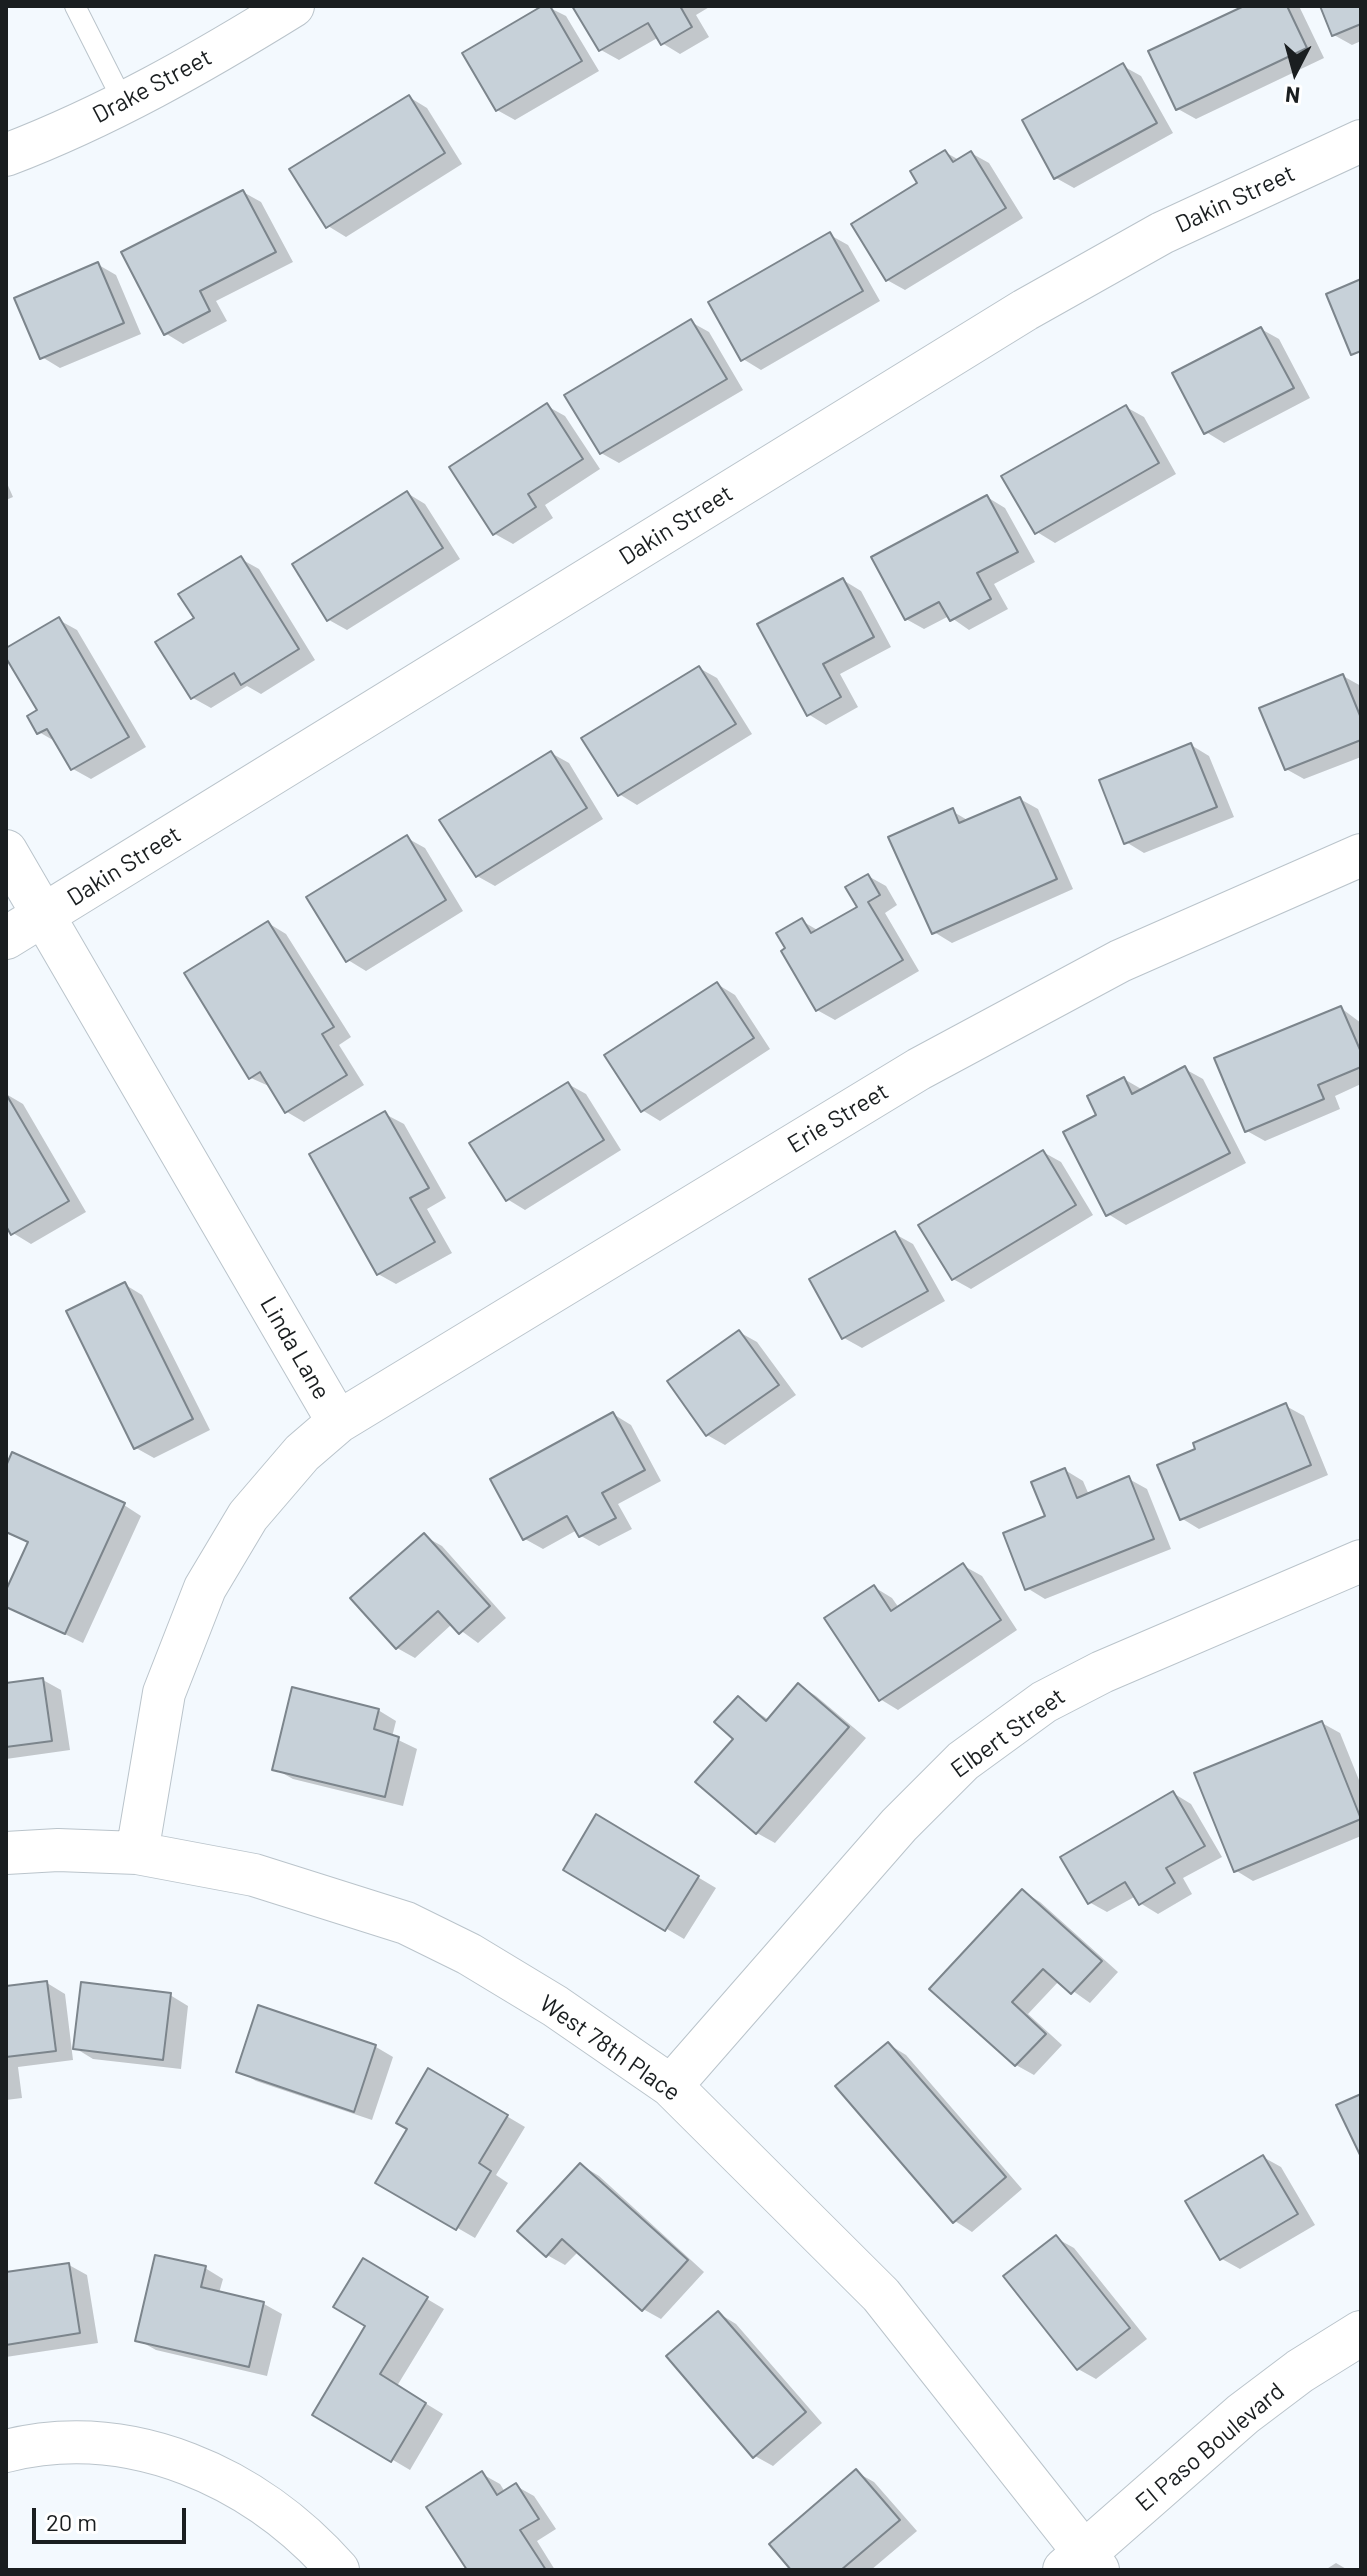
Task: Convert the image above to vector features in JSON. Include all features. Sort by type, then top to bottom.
[{"type":"street","name":"Drake Street","points":[[6,155],[124,103],[205,60],[293,6]]},
{"type":"street","name":"Dakin Street","points":[[6,938],[1025,310],[1162,233],[1361,141]]},
{"type":"street","name":"Linda Lane","points":[[6,851],[338,1422],[302,1453],[248,1516],[205,1588],[164,1693],[137,1853]]},
{"type":"street","name":"Erie Street","points":[[338,1422],[919,1069],[1120,961],[1361,855]]},
{"type":"street","name":"Elbert Street","points":[[671,2086],[899,1825],[963,1761],[1044,1702],[1102,1672],[1361,1561]]},
{"type":"street","name":"West 78th Place","points":[[6,1853],[58,1850],[137,1853],[254,1875],[406,1923],[469,1954],[555,2006],[671,2086],[881,2295],[1082,2565]]},
{"type":"street","name":"El Paso Boulevard","points":[[1082,2565],[1243,2414],[1300,2371],[1361,2333]]},
{"type":"street","points":[[6,2451],[48,2445],[95,2444],[193,2463],[240,2486],[280,2514],[338,2570]]},
{"type":"lane","points":[[75,6],[124,103]]},
{"type":"building","points":[[542,6],[550,6],[582,61],[496,111],[462,53]]},
{"type":"building","points":[[572,6],[680,6],[692,27],[661,45],[648,23],[599,51]]},
{"type":"building","points":[[1244,6],[1287,6],[1307,48],[1176,110],[1148,51]]},
{"type":"building","points":[[1320,6],[1361,6],[1361,24],[1332,36]]},
{"type":"building","points":[[1123,63],[1157,123],[1054,179],[1022,120]]},
{"type":"building","points":[[409,95],[445,153],[326,228],[289,169]]},
{"type":"building","points":[[945,150],[953,162],[971,151],[1006,208],[886,281],[851,224],[917,183],[910,171]]},
{"type":"building","points":[[243,190],[276,252],[200,291],[210,311],[164,335],[121,252]]},
{"type":"building","points":[[830,232],[863,291],[741,361],[708,302]]},
{"type":"building","points":[[98,262],[124,323],[40,359],[14,298]]},
{"type":"building","points":[[1361,279],[1361,351],[1351,355],[1326,294]]},
{"type":"building","points":[[691,319],[727,379],[600,454],[564,395]]},
{"type":"building","points":[[1261,327],[1294,388],[1204,434],[1172,373]]},
{"type":"building","points":[[547,403],[583,459],[528,494],[536,507],[493,535],[449,467]]},
{"type":"building","points":[[1126,405],[1159,463],[1035,534],[1001,476]]},
{"type":"building","points":[[407,491],[443,548],[327,621],[292,564]]},
{"type":"building","points":[[987,495],[1018,552],[977,573],[991,599],[950,621],[939,602],[905,620],[871,557]]},
{"type":"building","points":[[241,556],[299,649],[241,685],[234,673],[191,699],[155,642],[194,618],[178,594]]},
{"type":"building","points":[[843,578],[874,637],[823,664],[841,697],[807,716],[757,624]]},
{"type":"building","points":[[59,617],[129,737],[71,770],[47,729],[37,734],[27,716],[37,710],[6,658],[6,648]]},
{"type":"building","points":[[699,666],[736,724],[618,796],[581,738]]},
{"type":"building","points":[[1343,674],[1361,718],[1361,740],[1285,770],[1259,708]]},
{"type":"building","points":[[1191,743],[1217,807],[1124,844],[1099,780]]},
{"type":"building","points":[[551,751],[587,808],[476,877],[439,820]]},
{"type":"building","points":[[1020,797],[1057,879],[932,934],[888,837],[953,808],[959,823]]},
{"type":"building","points":[[407,835],[446,900],[346,962],[306,897]]},
{"type":"building","points":[[868,874],[880,895],[868,902],[903,960],[816,1011],[781,951],[785,948],[776,933],[802,918],[811,933],[857,907],[845,887]]},
{"type":"building","points":[[268,921],[334,1027],[322,1034],[347,1075],[285,1113],[260,1072],[249,1079],[184,973]]},
{"type":"building","points":[[717,982],[754,1038],[641,1112],[604,1055]]},
{"type":"building","points":[[1341,1006],[1361,1052],[1361,1067],[1318,1085],[1324,1099],[1245,1132],[1214,1058]]},
{"type":"building","points":[[1185,1066],[1230,1153],[1106,1216],[1063,1132],[1096,1115],[1087,1096],[1124,1077],[1132,1094]]},
{"type":"building","points":[[568,1082],[604,1140],[506,1201],[469,1143]]},
{"type":"building","points":[[6,1094],[69,1201],[11,1235],[6,1226]]},
{"type":"building","points":[[385,1111],[429,1188],[410,1198],[435,1242],[377,1275],[309,1154]]},
{"type":"building","points":[[1043,1150],[1076,1205],[952,1280],[918,1225]]},
{"type":"building","points":[[895,1231],[928,1291],[842,1339],[809,1279]]},
{"type":"building","points":[[125,1282],[193,1419],[134,1449],[66,1311]]},
{"type":"building","points":[[739,1330],[779,1385],[706,1436],[667,1381]]},
{"type":"building","points":[[1286,1403],[1311,1465],[1180,1520],[1157,1465],[1195,1449],[1193,1443]]},
{"type":"building","points":[[613,1412],[645,1470],[602,1493],[616,1518],[579,1537],[567,1516],[523,1540],[490,1479]]},
{"type":"building","points":[[12,1452],[125,1503],[65,1634],[6,1607],[6,1590],[28,1542],[6,1532],[6,1466]]},
{"type":"building","points":[[1065,1468],[1077,1498],[1129,1476],[1154,1539],[1025,1590],[1003,1533],[1045,1516],[1031,1482]]},
{"type":"building","points":[[424,1533],[490,1606],[459,1634],[438,1611],[396,1649],[350,1598]]},
{"type":"building","points":[[963,1563],[1001,1620],[879,1701],[824,1618],[874,1585],[891,1611]]},
{"type":"building","points":[[43,1678],[52,1741],[6,1747],[6,1683]]},
{"type":"building","points":[[798,1683],[849,1727],[756,1834],[695,1782],[733,1739],[714,1722],[738,1696],[766,1721]]},
{"type":"building","points":[[292,1687],[379,1709],[374,1729],[399,1737],[385,1797],[272,1770]]},
{"type":"building","points":[[1322,1721],[1361,1819],[1234,1872],[1194,1773]]},
{"type":"building","points":[[1173,1791],[1205,1846],[1166,1868],[1175,1883],[1139,1905],[1125,1882],[1088,1904],[1060,1857]]},
{"type":"building","points":[[596,1814],[699,1876],[665,1931],[563,1870]]},
{"type":"building","points":[[1022,1889],[1102,1961],[1071,1994],[1043,1969],[1012,2002],[1046,2034],[1015,2066],[929,1989]]},
{"type":"building","points":[[47,1981],[56,2051],[6,2057],[6,1986]]},
{"type":"building","points":[[81,1982],[171,1993],[163,2060],[73,2049]]},
{"type":"building","points":[[258,2005],[376,2045],[354,2112],[236,2072]]},
{"type":"building","points":[[888,2042],[1006,2177],[953,2223],[835,2086]]},
{"type":"building","points":[[428,2068],[508,2115],[479,2163],[491,2171],[456,2230],[375,2183],[407,2129],[396,2123]]},
{"type":"building","points":[[1361,2094],[1361,2157],[1336,2105]]},
{"type":"building","points":[[1263,2155],[1298,2214],[1220,2260],[1185,2201]]},
{"type":"building","points":[[580,2163],[688,2260],[642,2311],[562,2239],[546,2257],[517,2231]]},
{"type":"building","points":[[1056,2235],[1130,2328],[1077,2370],[1003,2276]]},
{"type":"building","points":[[155,2255],[206,2266],[201,2287],[264,2302],[249,2367],[135,2341]]},
{"type":"building","points":[[363,2258],[428,2297],[380,2374],[426,2403],[391,2462],[312,2415],[365,2326],[333,2307]]},
{"type":"building","points":[[69,2263],[80,2333],[6,2345],[6,2272]]},
{"type":"building","points":[[718,2311],[806,2412],[753,2458],[666,2356]]},
{"type":"building","points":[[856,2469],[900,2520],[841,2570],[791,2570],[769,2544]]},
{"type":"building","points":[[482,2471],[497,2495],[516,2483],[539,2519],[520,2530],[546,2570],[467,2570],[426,2507]]}]
